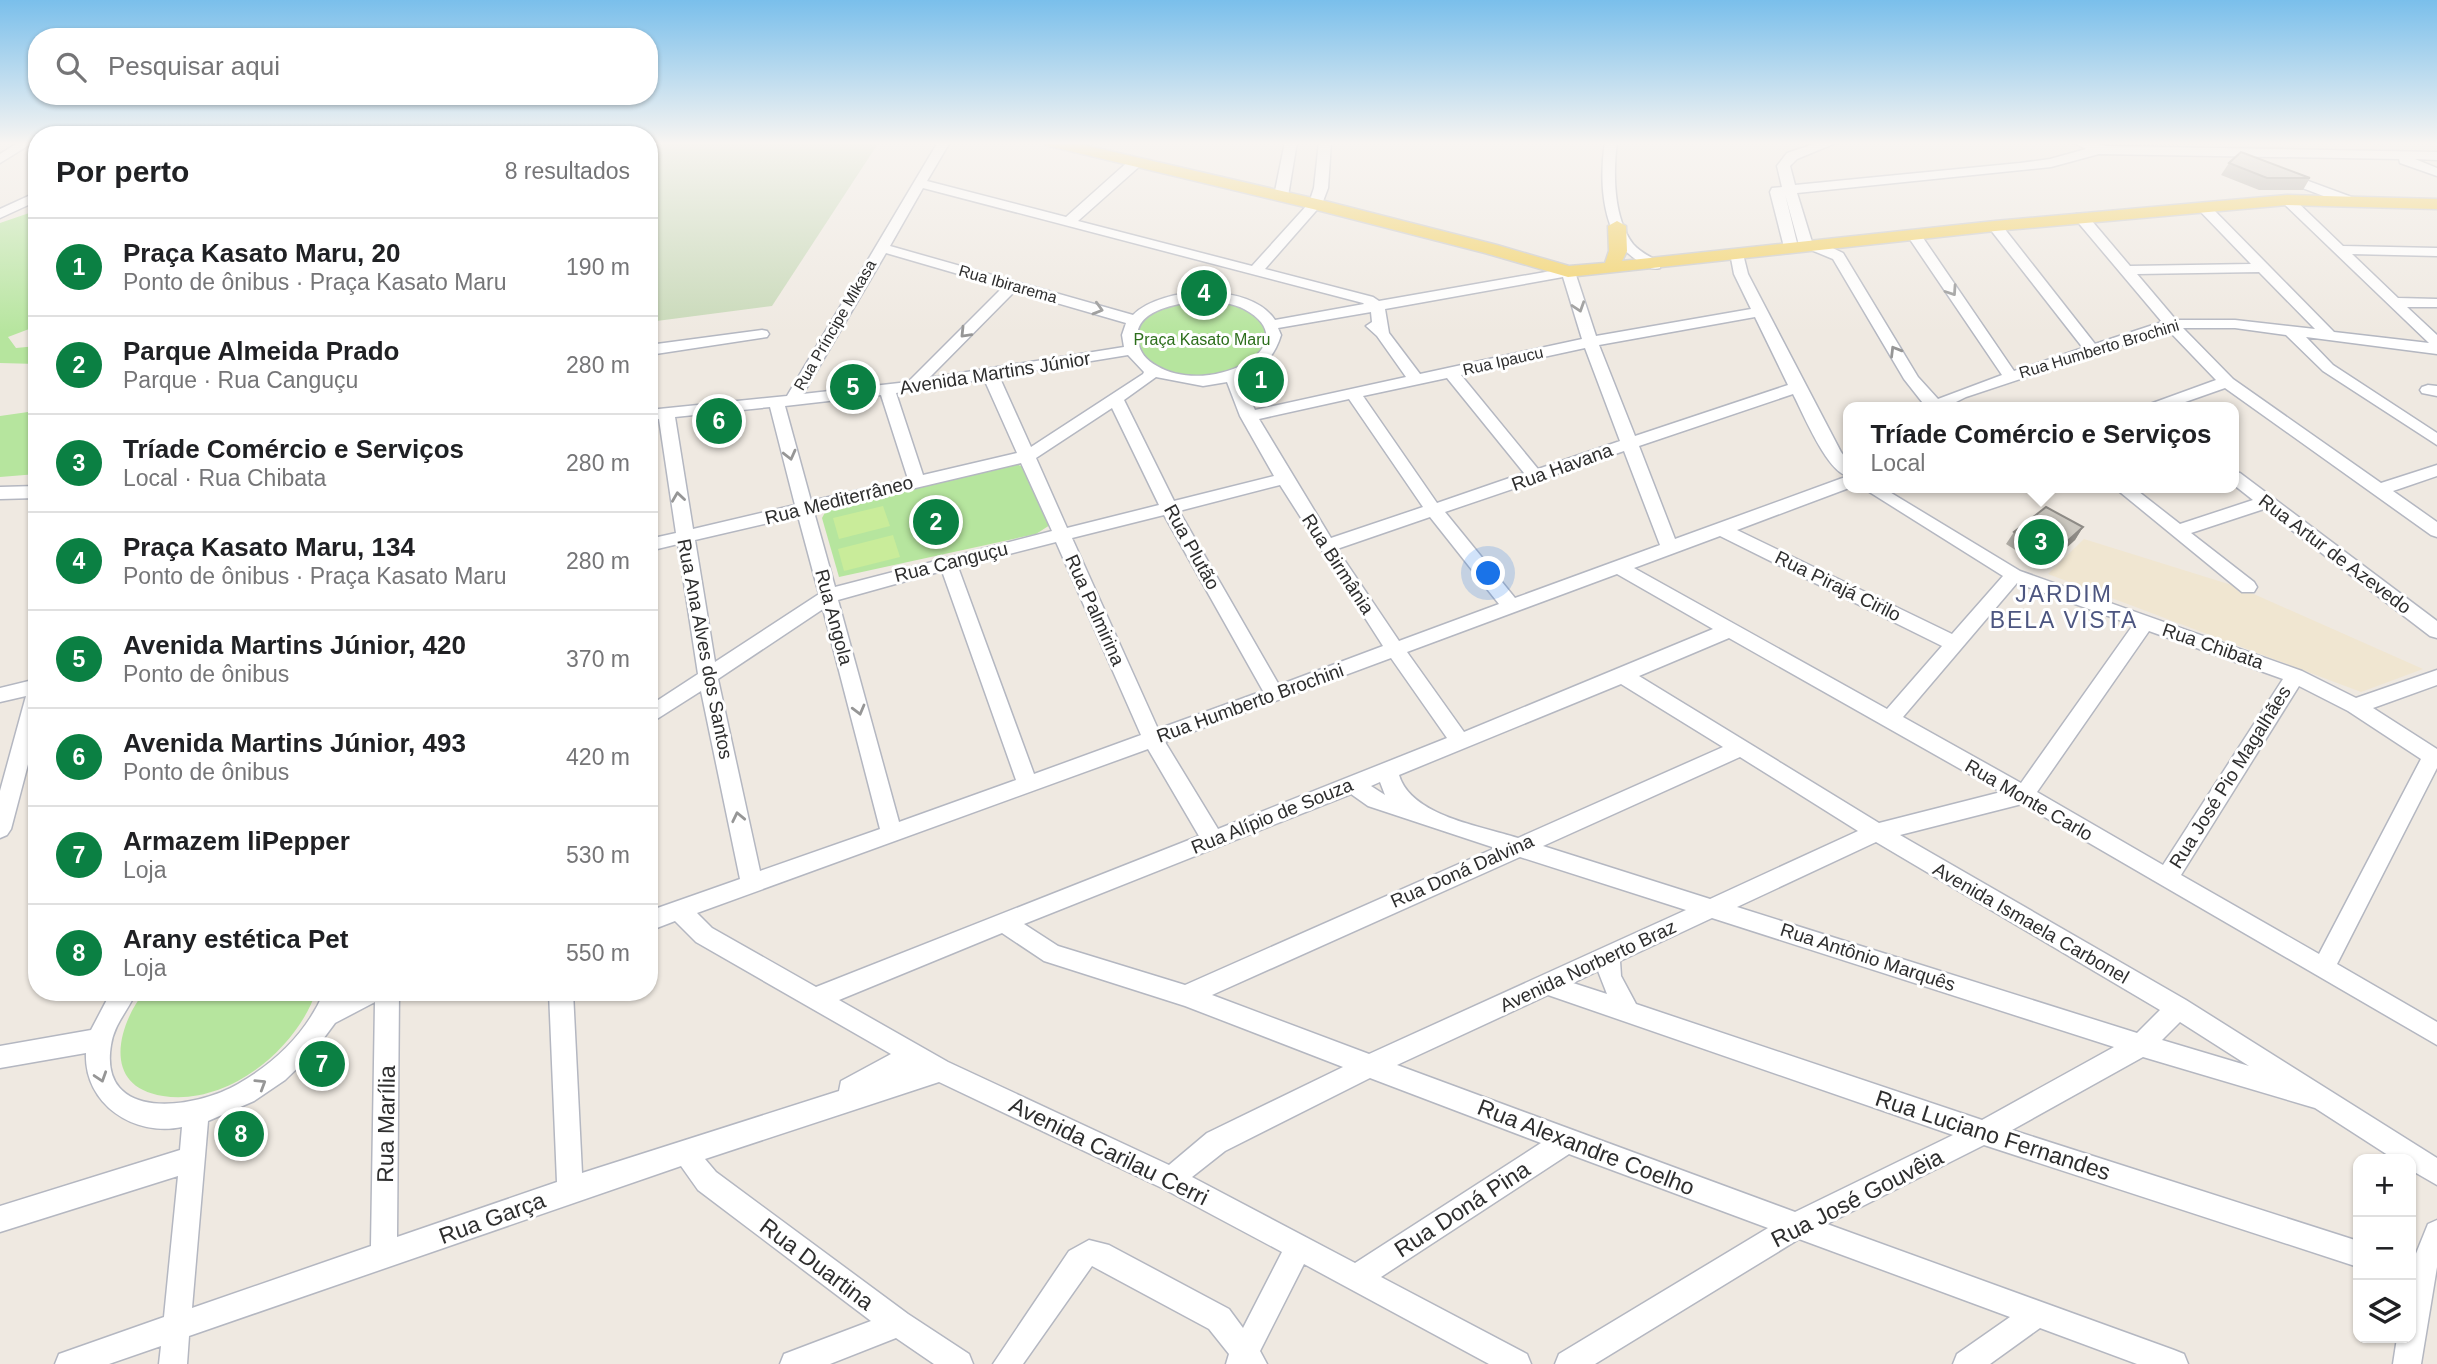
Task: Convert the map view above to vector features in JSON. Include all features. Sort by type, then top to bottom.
[{"type":"main road","points":[[1328,206],[1568,272],[1650,260],[1804,246],[1841,249],[1914,235],[2219,206]]},
{"type":"main road","points":[[1614,260],[1617,226]]},
{"type":"main road","points":[[1491,249],[1614,260],[1650,260]]},
{"type":"main road","points":[[1568,272],[1614,260]]},
{"type":"street","points":[[0,214],[17,206]]},
{"type":"street","name":"Rua Príncipe Mikasa","points":[[784,400],[905,206]]},
{"type":"street","points":[[1009,206],[1368,300],[1377,307],[1382,334]]},
{"type":"street","points":[[1070,221],[1087,206]]},
{"type":"street","points":[[1255,271],[1311,206]]},
{"type":"street","points":[[1614,206],[1617,226],[1624,242],[1650,260]]},
{"type":"street","points":[[1626,206],[1634,242],[1650,260]]},
{"type":"street","points":[[1789,206],[1804,246]]},
{"type":"street","points":[[2293,206],[2437,343]]},
{"type":"street","points":[[2203,207],[2329,335]]},
{"type":"street","points":[[2081,217],[2171,324],[2227,382],[2437,531]]},
{"type":"street","points":[[1995,226],[2091,349]]},
{"type":"street","points":[[1914,235],[2010,376]]},
{"type":"street","name":"Rua Ibirarema","points":[[880,247],[1136,321]]},
{"type":"street","points":[[1841,249],[1912,379],[1930,402]]},
{"type":"street","points":[[2339,250],[2437,252]]},
{"type":"street","points":[[1729,254],[1797,387],[1834,455],[1843,465]]},
{"type":"street","points":[[2127,270],[2261,268]]},
{"type":"street","points":[[1270,325],[1356,312],[1568,272],[1590,342],[1670,548]]},
{"type":"street","points":[[912,387],[1013,285]]},
{"type":"street","points":[[1321,289],[1356,312],[1382,334],[1416,380]]},
{"type":"street","points":[[1191,296],[1213,296],[1252,308],[1270,325],[1273,343],[1264,360],[1246,372],[1232,377],[1196,381],[1167,376],[1142,363],[1132,350],[1130,337],[1136,321],[1147,311],[1164,302],[1191,296]]},
{"type":"street","points":[[2394,302],[2437,303]]},
{"type":"street","name":"Rua Ipaucu","points":[[1248,416],[1590,342],[1760,312]]},
{"type":"street","name":"Rua Humberto Brochini","points":[[1944,402],[2010,376],[2171,324],[2235,324],[2437,349]]},
{"type":"street","points":[[2291,331],[2328,368],[2437,440]]},
{"type":"street","points":[[658,349],[762,334]]},
{"type":"street","name":"Avenida Martins Júnior","points":[[658,414],[912,387],[1132,350]]},
{"type":"street","points":[[1028,456],[1153,370]]},
{"type":"street","points":[[1451,373],[1536,477]]},
{"type":"street","name":"Rua Palmirina","points":[[990,374],[1153,739],[1213,840]]},
{"type":"street","name":"Rua Birmânia","points":[[1232,377],[1248,416],[1283,479],[1394,650],[1460,741]]},
{"type":"street","points":[[2170,402],[2227,382]]},
{"type":"street","name":"Rua Havana","points":[[1327,546],[1797,387]]},
{"type":"street","points":[[887,390],[917,481]]},
{"type":"street","points":[[1354,394],[1434,511],[1512,607]]},
{"type":"street","name":"Rua Plutão","points":[[1115,398],[1169,508],[1274,693]]},
{"type":"street","name":"Rua Angola","points":[[784,400],[804,508],[892,833]]},
{"type":"street","name":"Rua Ana Alves dos Santos","points":[[658,414],[684,537],[708,676],[752,883]]},
{"type":"street","name":"Rua Mediterrâneo","points":[[658,543],[1028,456]]},
{"type":"street","points":[[2380,490],[2437,470]]},
{"type":"street","name":"Rua Canguçu","points":[[658,710],[829,596],[867,583],[1283,479]]},
{"type":"street","name":"Rua Artur de Azevedo","points":[[2239,481],[2437,631]]},
{"type":"street","name":"Rua Humberto Brochini","points":[[658,918],[1028,785],[1843,484]]},
{"type":"street","points":[[0,493],[28,492]]},
{"type":"street","name":"Rua Chibata","points":[[1879,493],[2014,575],[2295,676],[2355,706],[2435,757]]},
{"type":"street","points":[[2129,493],[2248,587]]},
{"type":"street","points":[[2178,531],[2266,502]]},
{"type":"street","name":"Rua Pirajá Cirilo","points":[[1723,530],[1953,643]]},
{"type":"street","points":[[948,563],[1028,785]]},
{"type":"street","name":"Rua Monte Carlo","points":[[1620,568],[2024,795],[2437,1034]]},
{"type":"street","points":[[1888,720],[2014,575]]},
{"type":"street","points":[[2024,795],[2144,623]]},
{"type":"street","name":"Rua Alípio de Souza","points":[[814,999],[1623,676],[1729,631]]},
{"type":"street","name":"Avenida Ismaela Carbonel","points":[[1623,676],[1877,832],[2178,1009],[2437,1172]]},
{"type":"street","name":"Rua José Pio Magalhães","points":[[2166,879],[2295,676]]},
{"type":"street","points":[[2355,706],[2437,677]]},
{"type":"street","points":[[0,695],[28,688]]},
{"type":"street","points":[[0,829],[28,725]]},
{"type":"street","name":"Rua Doná Dalvina","points":[[1186,996],[1739,749]]},
{"type":"street","points":[[2323,969],[2435,757]]},
{"type":"street","name":"Rua Antônio Marquês","points":[[1387,770],[1394,791],[1422,816]]},
{"type":"street","name":"Rua Antônio Marquês","points":[[1352,784],[1375,800],[1422,816],[2141,1045],[2314,1097]]},
{"type":"street","name":"Avenida Norberto Braz","points":[[1173,1180],[1199,1154],[1216,1143],[1371,1065],[1877,832],[2024,795]]},
{"type":"street","name":"Avenida Carilau Cerri","points":[[689,907],[704,934],[940,1070],[1173,1180],[1517,1364]]},
{"type":"street","name":"Rua Alexandre Coelho","points":[[1004,921],[1026,940],[1052,954],[1186,996],[1567,1141],[2174,1364]]},
{"type":"street","points":[[1608,957],[1614,989],[1628,1012]]},
{"type":"street","name":"Rua Luciano Fernandes","points":[[1549,985],[1983,1133],[2353,1252]]},
{"type":"street","points":[[119,1001],[100,1039],[97,1056],[103,1086],[124,1107],[157,1116],[196,1113],[239,1098],[275,1075],[306,1046],[327,1015],[332,1001]]},
{"type":"street","points":[[327,1015],[355,1001]]},
{"type":"street","name":"Rua Marília","points":[[384,1256],[387,1001]]},
{"type":"street","points":[[561,1001],[569,1190]]},
{"type":"street","name":"Rua José Gouvêia","points":[[1569,1364],[1797,1225],[1983,1133],[2141,1045],[2178,1009]]},
{"type":"street","points":[[0,1057],[100,1039]]},
{"type":"street","name":"Rua Garça","points":[[809,1111],[913,1055]]},
{"type":"street","name":"Rua Garça","points":[[69,1364],[569,1190],[940,1070]]},
{"type":"street","points":[[173,1364],[196,1113]]},
{"type":"street","name":"Rua Doná Pina","points":[[1356,1278],[1567,1141]]},
{"type":"street","name":"Rua Duartina","points":[[691,1151],[692,1163],[707,1181],[898,1324],[959,1364]]},
{"type":"street","points":[[0,1219],[192,1159]]},
{"type":"street","points":[[2416,1272],[2437,1233]]},
{"type":"street","points":[[1245,1361],[1299,1247]]},
{"type":"street","points":[[1007,1364],[1078,1260],[1089,1253],[1100,1254],[1219,1319],[1245,1361]]},
{"type":"street","points":[[2407,1364],[2415,1280]]},
{"type":"street","points":[[1967,1364],[2037,1314]]},
{"type":"street","points":[[794,1364],[898,1324]]},
{"type":"shaded area","points":[[2084,539],[2238,587],[2423,669],[2361,692],[2048,574]]},
{"type":"green space","points":[[658,206],[837,206],[772,306],[658,321]]},
{"type":"green space","points":[[28,213],[28,329],[8,337],[16,348],[28,347],[28,364],[0,363],[0,223]]},
{"type":"green space","name":"Praça Kasato Maru","points":[[1213,296],[1257,312],[1274,341],[1232,377],[1167,376],[1130,345],[1147,311]]},
{"type":"green space","points":[[28,412],[28,475],[0,477],[0,416]]},
{"type":"green space","points":[[1017,464],[1026,469],[1050,525],[1036,534],[839,577],[822,518],[828,507]]},
{"type":"green space","points":[[883,506],[890,526],[839,539],[833,518]]},
{"type":"green space","points":[[893,535],[900,557],[844,571],[838,549]]},
{"type":"green space","points":[[138,1001],[312,1001],[293,1034],[256,1070],[211,1092],[187,1097],[163,1096],[144,1090],[130,1081],[120,1054],[127,1022]]},
{"type":"building","points":[[2046,507],[2083,527],[2052,555],[2014,532]]},
{"type":"place","name":"Praça Kasato Maru, 134","points":[[1204,293]]},
{"type":"place","name":"Praça Kasato Maru, 20","points":[[1261,380]]},
{"type":"place","name":"Avenida Martins Júnior, 420","points":[[853,387]]},
{"type":"place","name":"Avenida Martins Júnior, 493","points":[[719,421]]},
{"type":"place","name":"Parque Almeida Prado","points":[[936,522]]},
{"type":"place","name":"Tríade Comércio e Serviços","points":[[2041,542]]},
{"type":"place","name":"Armazem liPepper","points":[[322,1064]]},
{"type":"place","name":"Arany estética Pet","points":[[241,1134]]},
{"type":"district","name":"JARDIM BELA VISTA","points":[[2064,607]]}]
